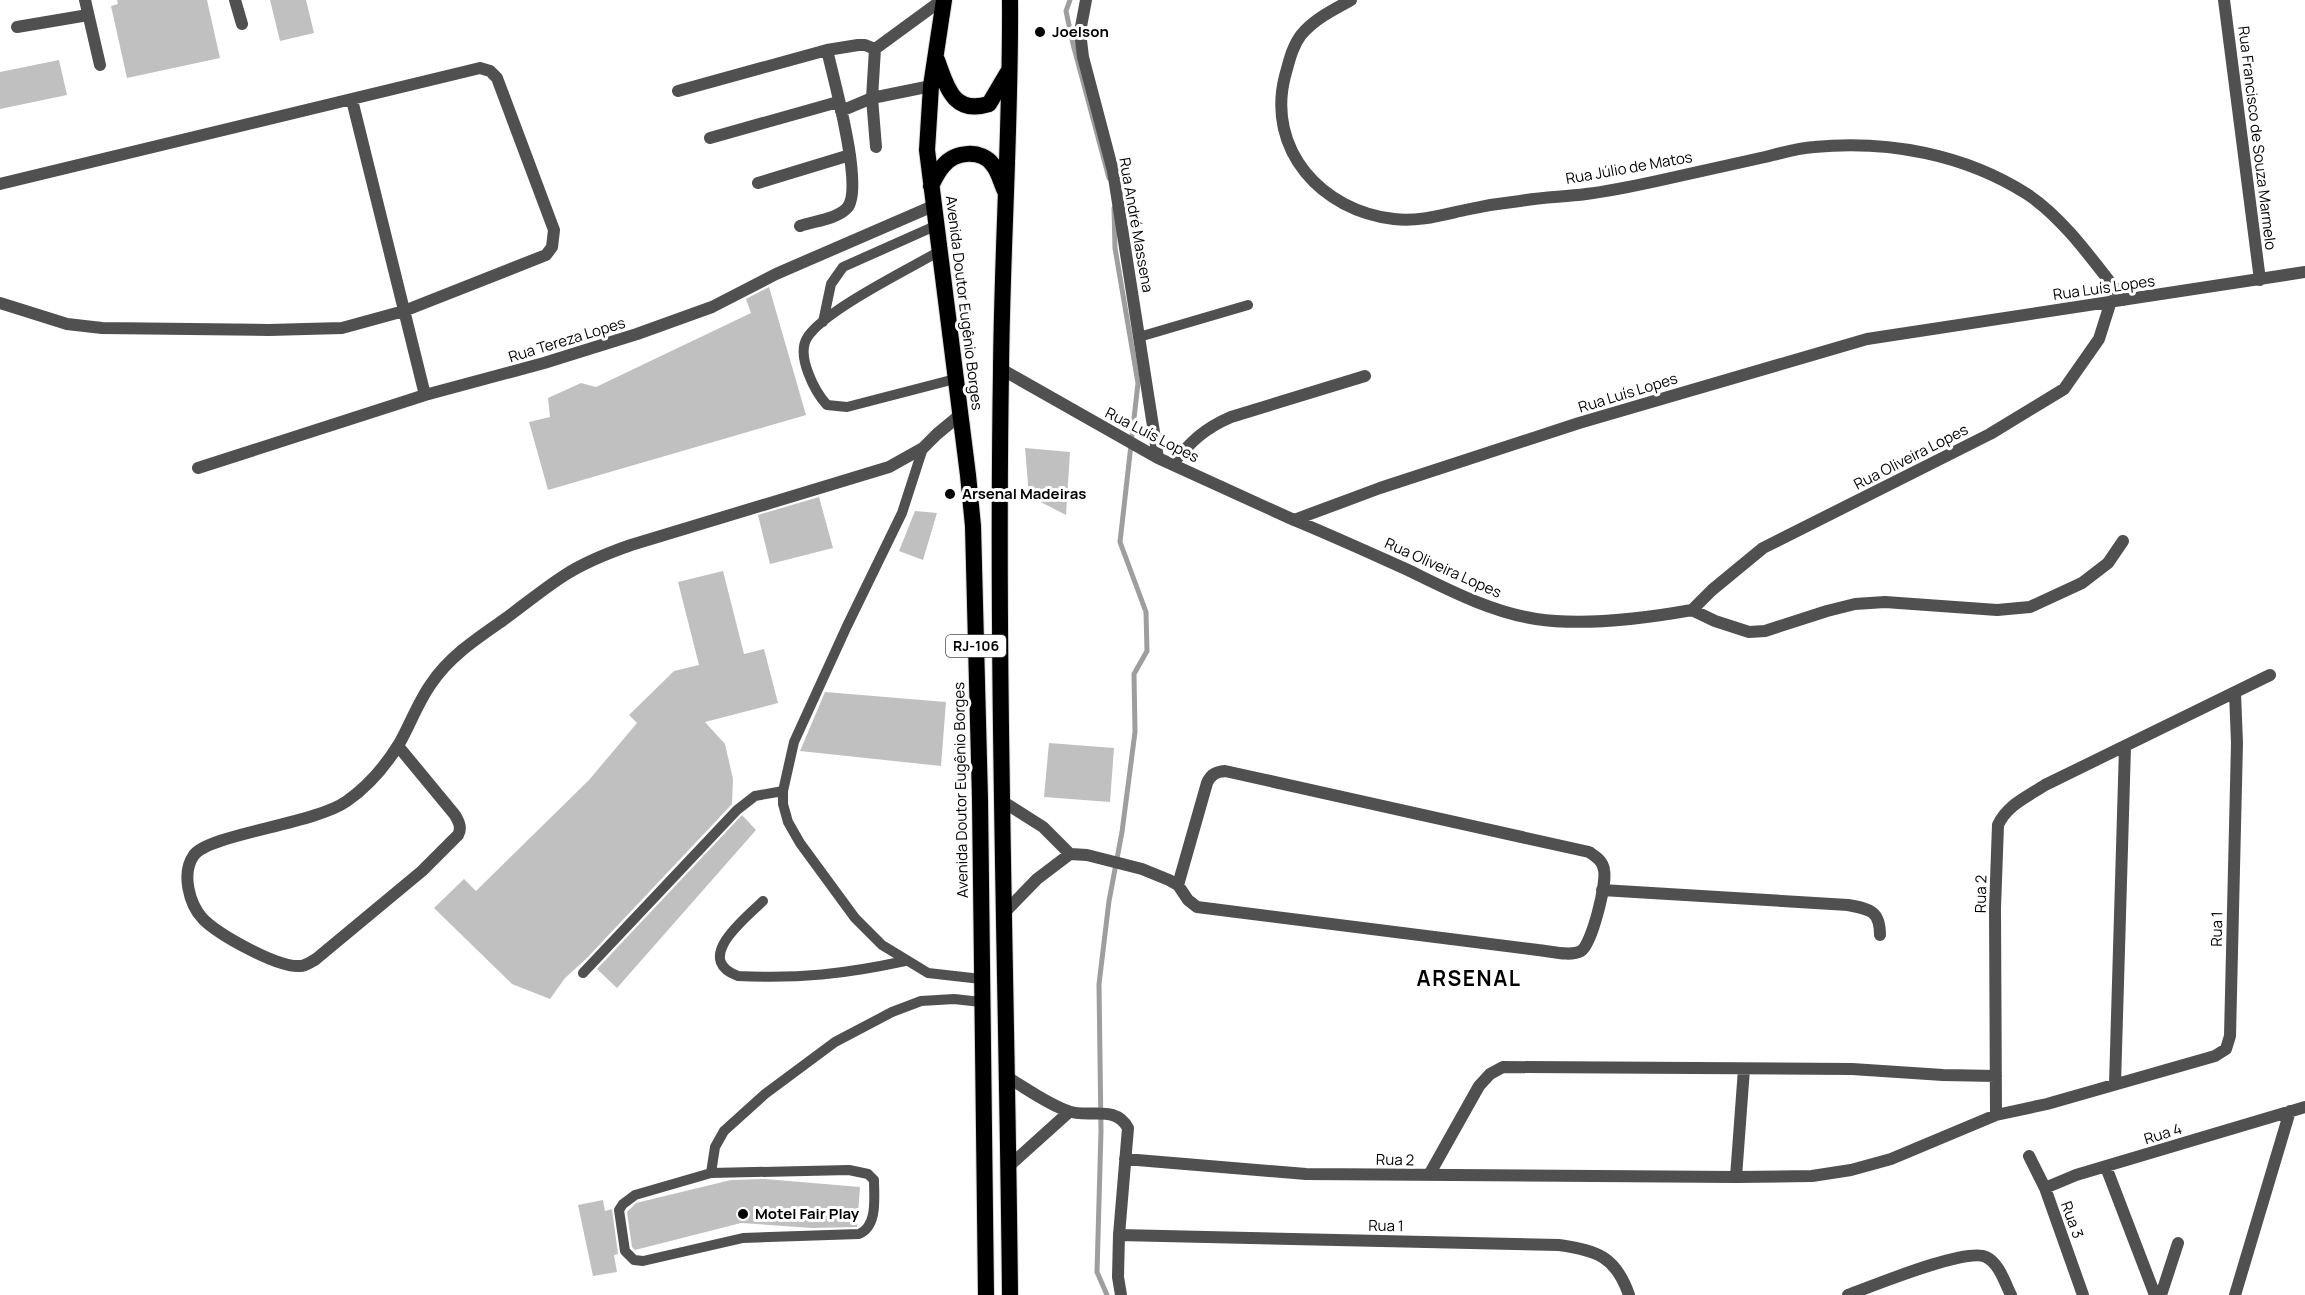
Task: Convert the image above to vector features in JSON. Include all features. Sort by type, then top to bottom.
[{"type":"highway","name":"Avenida Doutor Eugênio Borges","points":[[943,0],[931,86],[927,150],[973,526],[980,799],[986,1295]]},
{"type":"highway","name":"Avenida Doutor Eugênio Borges","points":[[1010,0],[1007,198],[1000,369],[1003,914],[1010,1295]]},
{"type":"highway","points":[[936,57],[953,97],[961,104],[976,108],[989,104],[1010,69]]},
{"type":"highway","points":[[931,186],[943,165],[954,157],[965,154],[980,155],[994,166],[1007,198]]},
{"type":"street","points":[[85,0],[100,65]]},
{"type":"street","points":[[236,0],[242,24]]},
{"type":"street","points":[[678,91],[827,50],[858,45],[875,49],[943,0]]},
{"type":"street","name":"Rua André Massena","points":[[1086,0],[1080,32],[1083,57],[1113,171],[1158,458]]},
{"type":"street","name":"Rua Júlio de Matos","points":[[1351,0],[1322,17],[1300,37],[1289,63],[1280,110],[1284,131],[1298,161],[1311,180],[1331,196],[1358,212],[1395,219],[1422,219],[1495,204],[1542,197],[1587,194],[1812,147],[1892,147],[1930,153],[1978,169],[2028,195],[2075,238],[2118,301]]},
{"type":"street","name":"Rua Francisco de Souza Marmelo","points":[[2224,0],[2260,280]]},
{"type":"street","points":[[17,27],[88,15]]},
{"type":"street","points":[[875,49],[872,98],[876,147]]},
{"type":"street","points":[[800,226],[837,214],[847,208],[853,194],[850,155],[827,50]]},
{"type":"street","points":[[0,184],[480,68],[490,71],[497,78],[554,230],[552,247],[546,255],[404,311],[342,328],[269,330],[102,328],[67,324],[0,303]]},
{"type":"street","points":[[710,138],[872,98],[931,86]]},
{"type":"street","points":[[352,100],[424,395]]},
{"type":"street","points":[[758,183],[850,155]]},
{"type":"street","name":"Rua Tereza Lopes","points":[[198,468],[424,395],[544,363],[638,334],[712,307],[776,274],[933,206]]},
{"type":"street","name":"Rua Luís Lopes","points":[[1000,369],[1158,458],[1294,520],[1380,488],[1579,423],[1867,339],[2305,272]]},
{"type":"street","name":"Rua Oliveira Lopes","points":[[1294,520],[1346,541],[1464,596],[1500,610],[1537,619],[1574,621],[1640,618],[1692,610],[1712,590],[1763,548],[1990,434],[2064,389],[2099,339],[2118,301]]},
{"type":"street","points":[[1172,464],[1196,437],[1210,426],[1231,417],[1365,376]]},
{"type":"street","points":[[398,746],[455,815],[459,824],[458,835],[422,871],[316,959],[303,967],[290,966],[242,945],[203,919],[193,902],[188,885],[189,868],[195,854],[213,843],[316,816],[345,802],[367,784],[398,746],[431,684],[463,649],[565,575],[598,557],[631,545],[890,467],[923,448],[960,415]]},
{"type":"street","points":[[1692,610],[1749,632],[1765,631],[1855,604],[1885,602],[1997,610],[2030,607],[2082,583],[2108,563],[2123,541]]},
{"type":"street","points":[[2115,1083],[2125,747],[2270,675]]},
{"type":"street","name":"Rua 1","points":[[1429,1175],[1736,1178],[1812,1176],[1851,1170],[1891,1159],[1996,1115],[2048,1104],[2115,1083],[2200,1062],[2226,1049],[2237,742],[2235,693]]},
{"type":"street","name":"Rua 2","points":[[1996,1115],[1995,908],[1998,825],[2010,808],[2045,785],[2125,747]]},
{"type":"street","points":[[1002,801],[1043,827],[1070,854],[1142,869],[1178,885],[1188,900],[1197,907],[1575,953],[1586,946],[1596,916],[1605,871],[1602,864],[1589,852],[1225,771],[1217,772],[1210,777],[1207,783],[1178,885]]},
{"type":"street","points":[[1003,914],[1037,879],[1070,854]]},
{"type":"street","points":[[1602,890],[1848,905],[1871,911],[1877,916],[1880,923],[1880,935]]},
{"type":"street","name":"Rua 2","points":[[1125,1159],[1306,1174],[1429,1175],[1479,1086],[1490,1074],[1503,1067],[1743,1069]]},
{"type":"street","points":[[1736,1178],[1743,1069],[1852,1069],[1996,1076]]},
{"type":"street","points":[[1006,1077],[1070,1112],[1109,1113],[1125,1122],[1128,1128],[1119,1235],[1118,1277],[1121,1295]]},
{"type":"street","name":"Rua 4","points":[[2045,1188],[2076,1175],[2305,1107]]},
{"type":"street","points":[[2235,1295],[2290,1111]]},
{"type":"street","points":[[1009,1166],[1070,1112]]},
{"type":"street","name":"Rua 3","points":[[2030,1156],[2045,1188],[2083,1295]]},
{"type":"street","points":[[2106,1167],[2155,1295]]},
{"type":"street","name":"Rua 1","points":[[1119,1235],[1559,1245],[1593,1252],[1605,1259],[1622,1275],[1629,1295]]},
{"type":"street","points":[[2161,1295],[2178,1243]]},
{"type":"street","points":[[1848,1295],[1954,1258],[1977,1254],[1994,1263],[2011,1295]]},
{"type":"lane","points":[[823,322],[831,284],[843,267],[935,226]]},
{"type":"lane","points":[[938,252],[842,308],[823,322],[807,338],[804,351],[812,382],[827,405],[848,407],[955,379]]},
{"type":"lane","points":[[1139,337],[1248,305]]},
{"type":"lane","points":[[923,448],[902,513],[794,742],[783,791],[783,804],[788,822],[800,843],[855,918],[882,945],[928,973],[981,979]]},
{"type":"lane","points":[[583,973],[737,810],[755,796],[783,791]]},
{"type":"lane","points":[[763,901],[725,939],[719,954],[722,966],[729,973],[738,976],[815,977],[855,972],[905,961]]},
{"type":"lane","points":[[711,1173],[716,1147],[724,1131],[765,1094],[835,1042],[892,1012],[921,1000],[954,999],[981,1002]]},
{"type":"lane","points":[[860,1171],[868,1174],[874,1180],[871,1225],[865,1232],[852,1236],[743,1239],[643,1261],[634,1260],[629,1256],[624,1244],[619,1210],[623,1204],[635,1195],[711,1173],[860,1171]]},
{"type":"building","points":[[117,0],[207,0],[220,58],[127,78],[111,6],[118,4]]},
{"type":"building","points":[[270,0],[306,0],[314,33],[280,41]]},
{"type":"building","points":[[59,60],[67,95],[0,109],[0,72]]},
{"type":"building","points":[[769,287],[806,415],[548,490],[529,422],[550,417],[548,398],[581,383],[596,387],[751,313],[746,299]]},
{"type":"building","points":[[1025,448],[1070,452],[1066,515],[1029,496]]},
{"type":"building","points":[[819,497],[833,548],[770,564],[758,515]]},
{"type":"building","points":[[915,511],[937,513],[923,560],[899,551]]},
{"type":"building","points":[[723,571],[744,654],[764,649],[778,703],[705,722],[725,744],[733,779],[732,804],[586,959],[565,978],[550,999],[512,984],[434,908],[464,879],[476,891],[589,780],[637,723],[629,715],[674,671],[699,665],[678,582]]},
{"type":"building","points":[[825,692],[946,702],[941,766],[800,751]]},
{"type":"building","points":[[1049,743],[1114,748],[1110,802],[1044,797]]},
{"type":"building","points":[[742,815],[756,830],[617,988],[597,969]]},
{"type":"building","name":"Motel Fair Play","points":[[765,1179],[860,1187],[857,1227],[812,1228],[741,1223],[635,1250],[632,1247],[627,1212],[636,1203],[731,1180]]},
{"type":"building","points":[[603,1200],[605,1211],[612,1209],[618,1254],[614,1255],[617,1272],[593,1276],[578,1205]]},
{"type":"waterway","points":[[1070,0],[1066,11],[1073,44],[1109,178]]},
{"type":"waterway","points":[[1107,1295],[1097,1272],[1101,1131],[1099,984],[1109,901],[1122,832],[1135,732],[1134,674],[1147,651],[1146,612],[1120,542],[1138,383],[1115,248],[1114,208]]},
{"type":"place","name":"Joelson","points":[[1040,32]]},
{"type":"place","name":"Arsenal Madeiras","points":[[950,494]]},
{"type":"place","name":"Motel Fair Play","points":[[743,1214]]},
{"type":"district","name":"ARSENAL","points":[[1469,979]]}]
